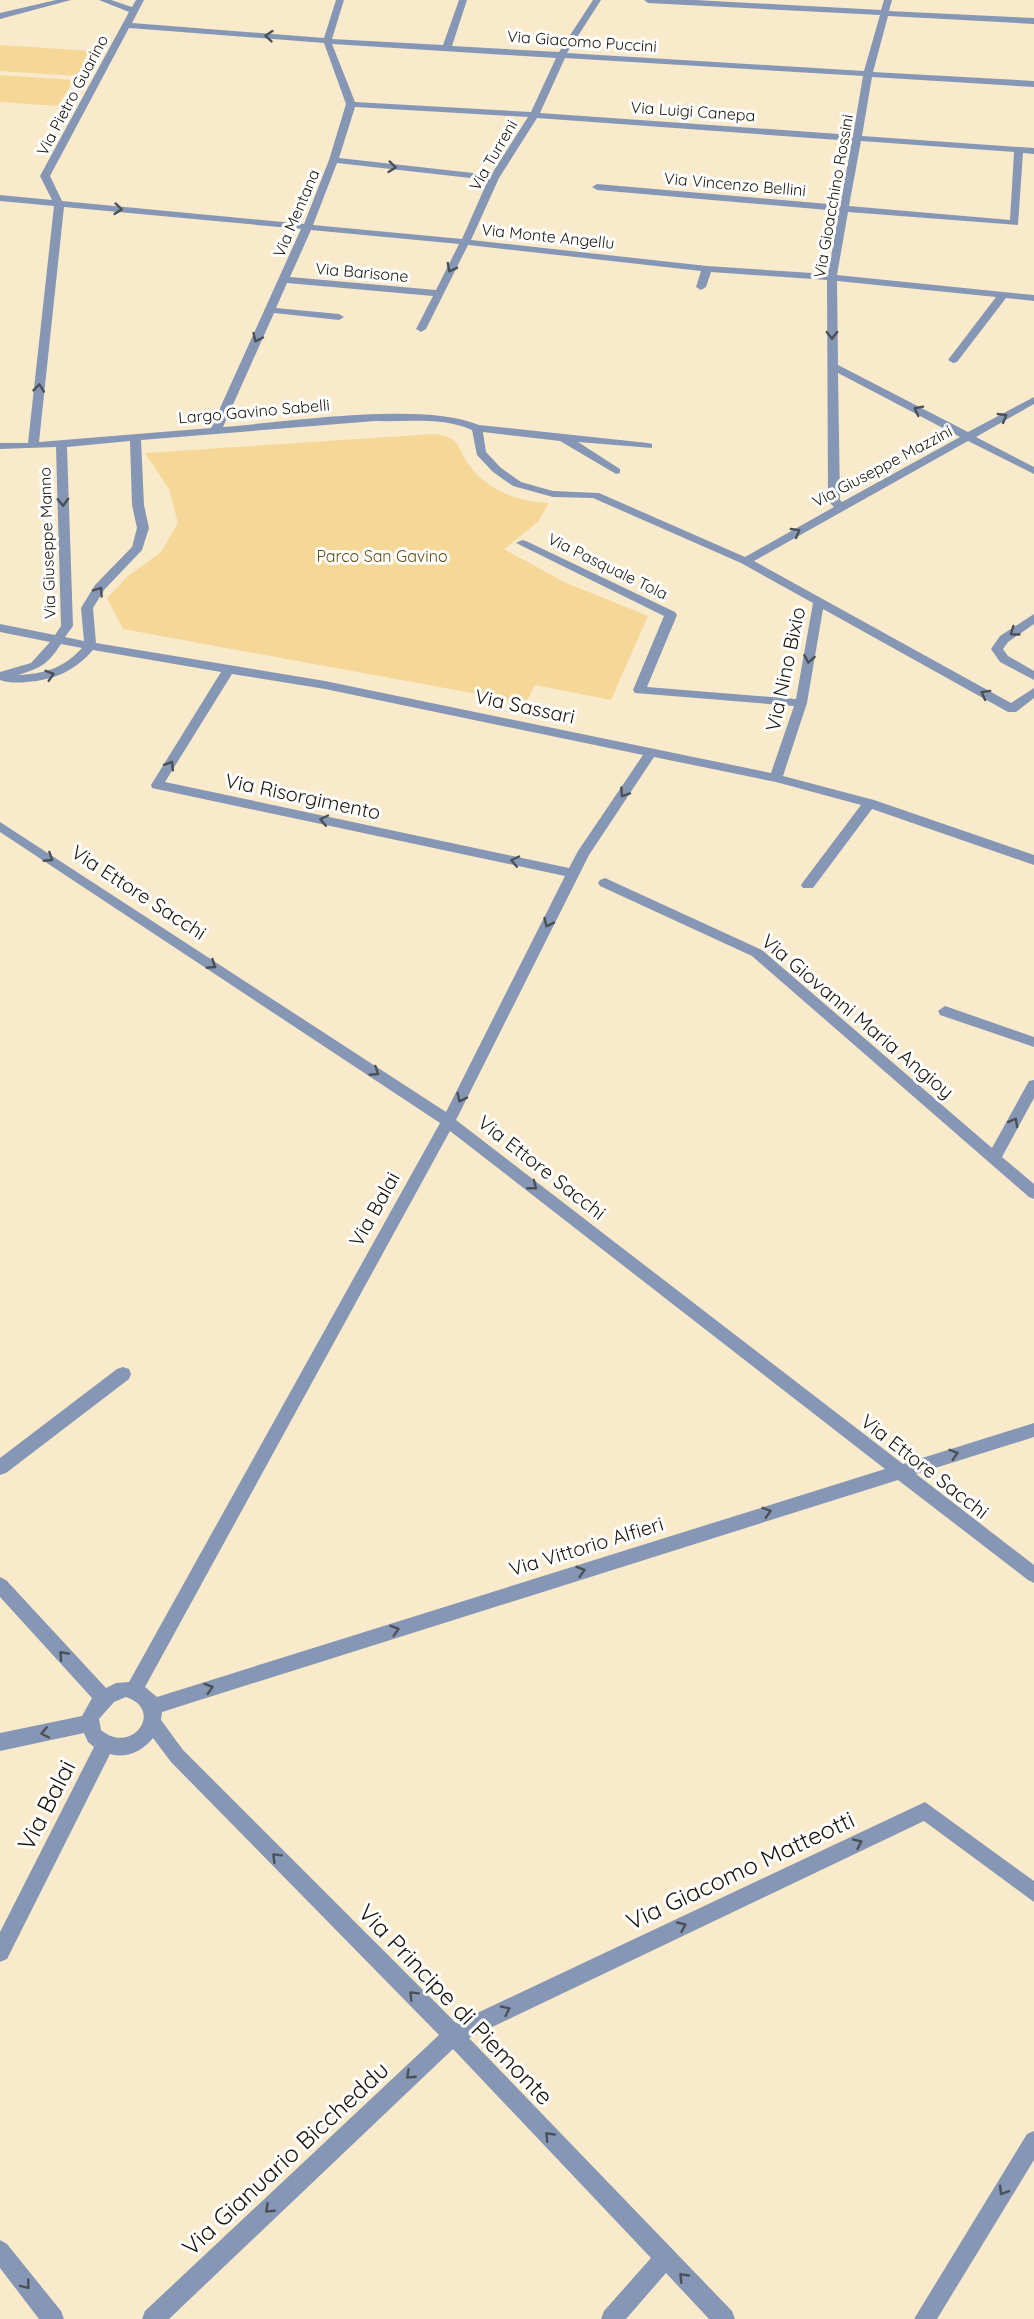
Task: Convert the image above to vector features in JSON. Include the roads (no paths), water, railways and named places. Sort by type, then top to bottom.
[{"type":"street","points":[[0,16],[67,0]]},
{"type":"street","points":[[103,0],[135,11]]},
{"type":"street","name":"Via Pietro Guarino","points":[[60,204],[39,183],[140,0]]},
{"type":"street","points":[[340,0],[327,41],[351,104]]},
{"type":"street","points":[[447,48],[463,0]]},
{"type":"street","name":"Via Turreni","points":[[421,329],[494,178],[534,115],[562,54],[597,0]]},
{"type":"street","points":[[648,0],[1034,21]]},
{"type":"street","name":"Via Gioacchino Rossini","points":[[840,506],[834,501],[832,277],[868,74],[888,0]]},
{"type":"street","name":"Via Giacomo Puccini","points":[[127,25],[327,41],[1034,84]]},
{"type":"street","name":"Via Luigi Canepa","points":[[351,104],[1034,151]]},
{"type":"street","name":"Via Mentana","points":[[216,430],[308,228],[334,160],[351,104]]},
{"type":"street","name":"Via Vincenzo Bellini","points":[[597,187],[1015,223],[1019,150]]},
{"type":"street","points":[[334,160],[494,178]]},
{"type":"street","points":[[12,199],[39,183]]},
{"type":"street","name":"Via Monte Angellu","points":[[0,198],[465,242],[707,269],[832,277],[1034,298]]},
{"type":"street","name":"Via Giuseppe Manno","points":[[33,446],[60,204]]},
{"type":"street","points":[[701,287],[707,269]]},
{"type":"street","name":"Via Barisone","points":[[284,280],[438,293]]},
{"type":"street","points":[[953,360],[1002,296]]},
{"type":"street","points":[[270,310],[339,317]]},
{"type":"street","points":[[832,366],[971,436],[1034,471]]},
{"type":"street","name":"Via Giuseppe Mazzini","points":[[745,561],[840,506],[1034,400]]},
{"type":"street","name":"Largo Gavino Sabelli","points":[[0,446],[61,444],[375,418],[467,422],[477,428],[648,446]]},
{"type":"street","points":[[477,428],[481,453],[497,470],[517,484],[553,494],[595,495],[745,561],[1012,709],[1034,692]]},
{"type":"street","name":"Via Giuseppe Manno","points":[[90,646],[87,608],[99,588],[138,548],[143,528],[138,505],[135,437]]},
{"type":"street","points":[[563,438],[616,471]]},
{"type":"street","name":"Via Giuseppe Manno","points":[[0,678],[35,666],[48,654],[67,626],[61,444]]},
{"type":"street","name":"Via Pasquale Tola","points":[[522,543],[671,615],[639,690],[801,704]]},
{"type":"street","name":"Via Nino Bixio","points":[[776,778],[801,704],[819,601]]},
{"type":"street","points":[[1034,618],[1004,639],[997,649],[1005,659],[1034,676]]},
{"type":"street","name":"Via Sassari","points":[[0,628],[228,671],[325,685],[776,778],[869,803],[1034,860]]},
{"type":"street","points":[[0,678],[46,677],[67,668],[90,646]]},
{"type":"street","name":"Via Risorgimento","points":[[228,671],[157,785],[573,873]]},
{"type":"street","name":"Via Balai","points":[[134,1690],[448,1121],[573,873],[652,751]]},
{"type":"street","points":[[808,885],[869,803]]},
{"type":"street","name":"Via Ettore Sacchi","points":[[0,826],[448,1121],[898,1472],[1034,1575]]},
{"type":"street","name":"Via Giovanni Maria Angioy","points":[[605,883],[757,953],[1034,1193]]},
{"type":"street","points":[[945,1011],[1034,1042]]},
{"type":"street","points":[[994,1158],[1034,1086]]},
{"type":"street","points":[[0,1468],[123,1374]]},
{"type":"street","name":"Via Vittorio Alfieri","points":[[153,1714],[1034,1430]]},
{"type":"street","points":[[0,1585],[103,1698]]},
{"type":"street","points":[[118,1690],[134,1690],[148,1698],[153,1714],[143,1739],[124,1747],[105,1745],[98,1739],[90,1723],[96,1705],[103,1698],[118,1690]]},
{"type":"street","name":"Via Principe di Piemonte","points":[[153,1714],[177,1756],[453,2035],[724,2319]]},
{"type":"street","points":[[0,1742],[90,1723]]},
{"type":"street","name":"Via Balai","points":[[0,1952],[105,1745]]},
{"type":"street","name":"Via Giacomo Matteotti","points":[[453,2035],[925,1811],[1034,1893]]},
{"type":"street","name":"Via Gianuario Biccheddu","points":[[153,2319],[453,2035]]},
{"type":"street","points":[[925,2319],[1034,2141]]},
{"type":"street","points":[[0,2251],[53,2319]]},
{"type":"street","points":[[612,2319],[665,2258]]},
{"type":"park label","name":"Parco San Gavino","points":[[382,556]]}]
